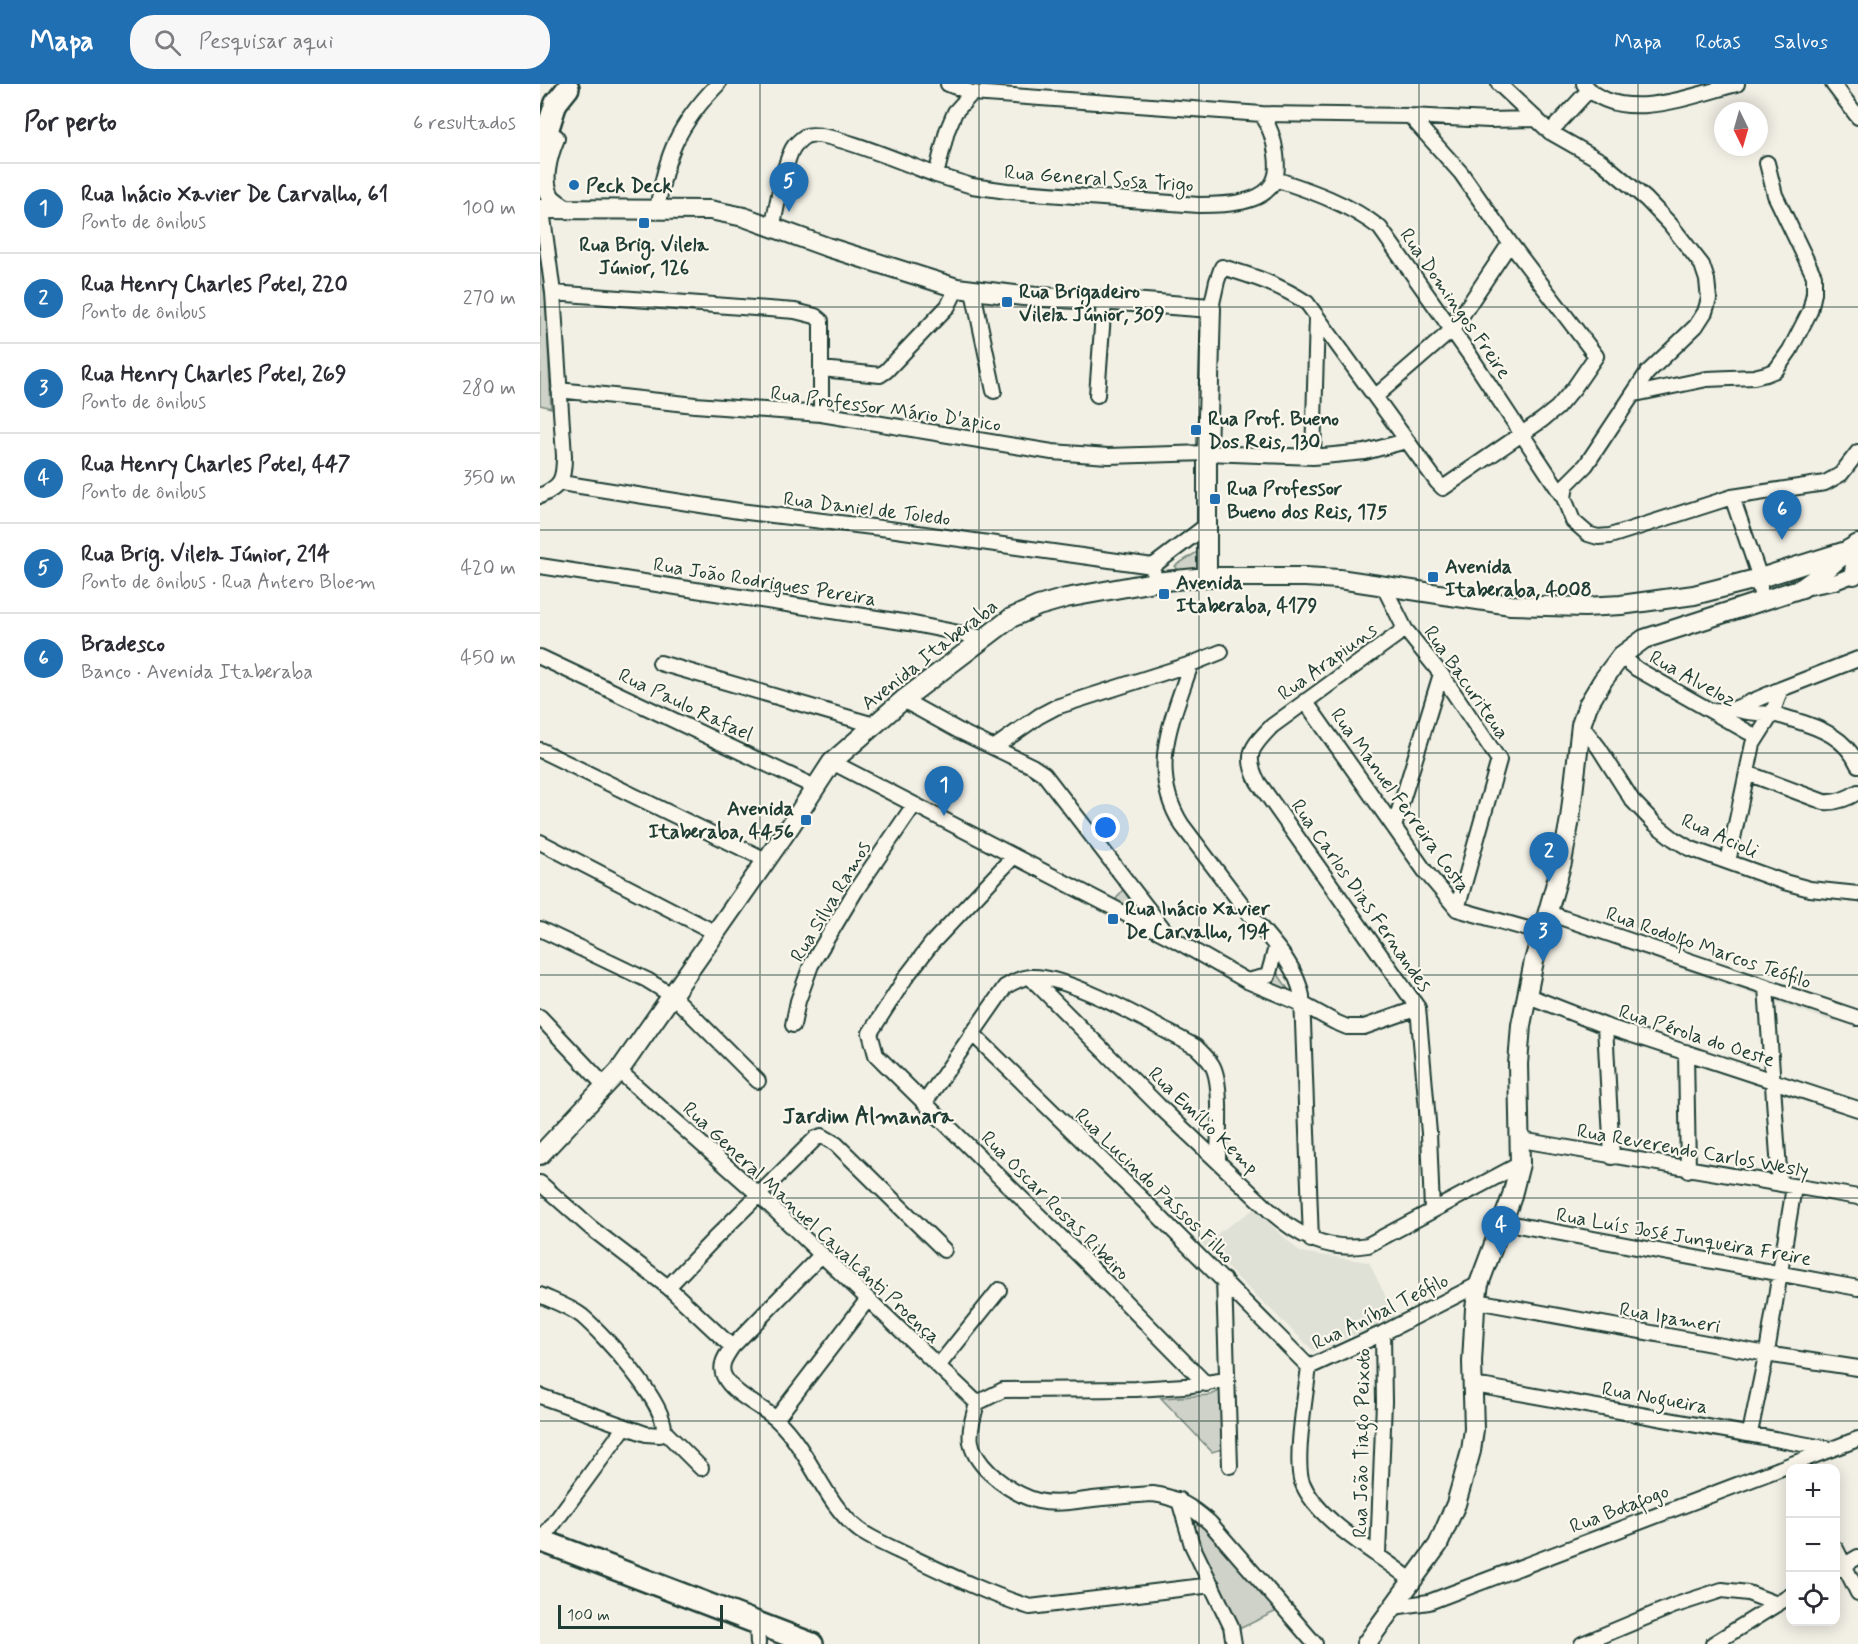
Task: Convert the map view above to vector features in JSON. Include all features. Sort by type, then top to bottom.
[{"type":"main road","points":[[540,121],[564,85]]},
{"type":"main road","points":[[540,153],[564,85]]},
{"type":"main road","points":[[540,1540],[758,1634],[812,1644]]},
{"type":"street","points":[[657,210],[671,148],[684,125],[718,84]]},
{"type":"street","points":[[948,84],[972,93],[1262,114],[1410,116],[1489,120],[1537,119]]},
{"type":"street","points":[[1499,84],[1550,132],[1601,161],[1646,199],[1670,224],[1702,265],[1707,280],[1709,299],[1705,312],[1696,326],[1647,373],[1586,465],[1566,485],[1564,498]]},
{"type":"street","points":[[1550,132],[1587,87],[1611,102],[1642,105],[1679,99],[1737,84]]},
{"type":"street","points":[[1833,84],[1858,117]]},
{"type":"street","points":[[564,85],[568,101],[545,168],[546,188],[550,196],[567,209]]},
{"type":"street","points":[[936,175],[947,131],[955,112],[972,93]]},
{"type":"street","points":[[1262,114],[1271,128],[1275,147],[1277,162],[1275,179]]},
{"type":"street","points":[[1207,577],[1207,453],[1211,308],[1222,267],[1253,276],[1287,290],[1307,303],[1376,396],[1406,441],[1443,488],[1557,408],[1596,356],[1510,243],[1461,173],[1410,116]]},
{"type":"street","name":"Rua General Sosa Trigo","points":[[772,228],[787,164],[794,146],[806,136],[818,134],[972,186],[1007,191],[1199,205],[1231,205],[1254,198],[1269,189],[1275,179]]},
{"type":"street","points":[[1635,393],[1707,379],[1754,377],[1776,370],[1790,350],[1810,311],[1814,293],[1814,276],[1775,195],[1767,163]]},
{"type":"street","name":"Rua Domingos Freire","points":[[1275,179],[1306,189],[1360,213],[1380,228],[1523,434],[1564,498],[1573,521],[1588,534],[1598,537],[1610,536],[1732,498],[1825,483],[1841,474],[1858,452]]},
{"type":"street","points":[[540,496],[561,483],[564,470],[553,293],[541,209],[710,210],[744,217],[965,290],[1211,308]]},
{"type":"street","points":[[1376,396],[1452,330],[1510,243]]},
{"type":"street","points":[[822,369],[875,376],[886,371],[965,290]]},
{"type":"street","points":[[965,290],[994,391]]},
{"type":"street","points":[[553,293],[807,313],[821,321],[821,414]]},
{"type":"street","points":[[1096,395],[1104,301]]},
{"type":"street","points":[[1313,457],[1317,317]]},
{"type":"street","name":"Rua Professor Mário D'apico","points":[[559,390],[695,405],[821,414],[1052,452],[1108,456],[1207,453],[1313,457],[1365,452],[1406,441]]},
{"type":"street","name":"Rua Daniel de Toledo","points":[[561,483],[739,511],[890,528],[1153,574]]},
{"type":"street","points":[[1732,498],[1758,591]]},
{"type":"street","points":[[1153,574],[1207,525]]},
{"type":"street","points":[[1802,588],[1836,582],[1856,574],[1852,548]]},
{"type":"street","name":"Avenida Itaberaba","points":[[1758,591],[1852,548]]},
{"type":"street","name":"Avenida Itaberaba","points":[[540,1155],[619,1071],[673,996],[832,762],[903,700],[1011,618],[1038,606],[1153,574],[1207,577],[1305,577],[1383,585],[1476,601],[1549,608],[1621,605],[1694,595],[1802,588],[1820,576],[1852,548]]},
{"type":"street","name":"Rua João Rodrigues Pereira","points":[[540,566],[909,623],[984,638]]},
{"type":"street","name":"Rua Bacuriteua","points":[[1383,585],[1405,629],[1441,674],[1499,760],[1457,909]]},
{"type":"street","points":[[1703,620],[1730,603],[1758,591]]},
{"type":"street","points":[[1366,1644],[1438,1545],[1447,1528],[1466,1473],[1473,1430],[1472,1386],[1477,1292],[1514,1190],[1520,1164],[1519,1044],[1526,995],[1562,862],[1570,819],[1581,725],[1588,705],[1621,656],[1644,639],[1703,620],[1758,591]]},
{"type":"street","name":"Avenida Itaberaba","points":[[1694,595],[1730,603]]},
{"type":"street","name":"Rua Arapiuns","points":[[1272,726],[1405,629]]},
{"type":"street","points":[[995,747],[1056,707],[1191,664],[1221,652]]},
{"type":"street","name":"Rua Alveloz","points":[[1621,656],[1637,669],[1711,711],[1750,738]]},
{"type":"street","name":"Rua Paulo Rafael","points":[[540,657],[815,787]]},
{"type":"street","points":[[1711,711],[1734,709],[1858,659]]},
{"type":"street","points":[[660,663],[874,725]]},
{"type":"street","points":[[1191,664],[1168,733],[1164,759],[1166,786],[1171,808],[1182,825],[1276,947],[1292,969],[1300,986],[1311,1240]]},
{"type":"street","points":[[1394,827],[1441,674]]},
{"type":"street","points":[[1728,862],[1747,773],[1750,738],[1772,714],[1781,689]]},
{"type":"street","points":[[903,700],[961,732],[1032,766],[1051,782],[1168,936]]},
{"type":"street","name":"Rua Manuel Ferreira Costa","points":[[1305,701],[1425,871],[1457,909],[1542,933]]},
{"type":"street","name":"Rua Alveloz","points":[[1734,709],[1750,738]]},
{"type":"street","name":"Rua Alveloz","points":[[1734,709],[1752,714],[1772,714],[1815,726],[1831,733],[1857,758]]},
{"type":"street","name":"Rua Acioli","points":[[1581,725],[1599,748],[1632,800],[1655,824],[1689,848],[1784,882],[1858,894]]},
{"type":"street","name":"Rua Carlos Dias Fernandes","points":[[1272,726],[1251,752],[1252,770],[1418,1008],[1429,1133],[1432,1210]]},
{"type":"street","points":[[540,750],[766,860]]},
{"type":"street","points":[[832,762],[1168,936],[1247,981],[1302,1004],[1335,1022],[1347,1027],[1364,1027],[1418,1008]]},
{"type":"street","points":[[1747,773],[1824,802],[1834,803],[1858,792]]},
{"type":"street","name":"Rua Silva Ramos","points":[[793,1025],[798,1001],[811,965],[851,898],[914,805]]},
{"type":"street","points":[[540,842],[716,933]]},
{"type":"street","name":"Rua Oscar Rosas Ribeiro","points":[[1014,856],[932,943],[906,977],[870,1033],[876,1055],[1206,1384]]},
{"type":"street","name":"Rua Rodolfo Marcos Teófilo","points":[[1548,913],[1858,1018]]},
{"type":"street","points":[[540,929],[647,980],[673,996],[758,1081]]},
{"type":"street","points":[[1247,981],[1268,976],[1276,947]]},
{"type":"street","points":[[925,1102],[1005,987],[1014,981],[1030,977],[1053,980],[1118,1007],[1196,1047],[1207,1057],[1214,1067],[1218,1088],[1218,1161]]},
{"type":"street","name":"Rua Emílio Kemp","points":[[1030,977],[1158,1105],[1288,1227],[1311,1240],[1332,1246],[1352,1248],[1368,1245],[1520,1164]]},
{"type":"street","points":[[1766,987],[1780,1184]]},
{"type":"street","name":"Rua Pérola do Oeste","points":[[1526,995],[1605,1026],[1858,1109]]},
{"type":"street","points":[[540,1017],[606,1086]]},
{"type":"street","points":[[1605,1026],[1612,1157]]},
{"type":"street","name":"Rua Lucindo Passos Filho","points":[[972,1033],[1224,1280],[1309,1367]]},
{"type":"street","points":[[1686,1052],[1688,1170]]},
{"type":"street","name":"Rua General Manuel Cavalcânti Proença","points":[[619,1071],[759,1195],[977,1403]]},
{"type":"street","points":[[668,1287],[816,1138],[822,1136],[836,1144],[944,1250]]},
{"type":"street","name":"Rua Reverendo Carlos Wesly","points":[[1521,1140],[1858,1197]]},
{"type":"street","points":[[540,1183],[591,1228],[668,1287],[732,1347]]},
{"type":"street","points":[[1750,1433],[1766,1354],[1794,1187]]},
{"type":"street","name":"Rua Luís José Junqueira Freire","points":[[1502,1222],[1858,1288]]},
{"type":"street","points":[[822,1254],[732,1347],[724,1359],[722,1370],[733,1387],[776,1419],[807,1456],[837,1508],[858,1529],[929,1565],[1011,1601],[1030,1606],[1212,1585]]},
{"type":"street","points":[[1224,1280],[1230,1466]]},
{"type":"street","points":[[939,1365],[999,1290]]},
{"type":"street","name":"Rua Aníbal Teófilo","points":[[1412,1581],[1340,1528],[1313,1501],[1301,1481],[1300,1448],[1309,1367],[1477,1292]]},
{"type":"street","name":"Rua Ipameri","points":[[1477,1292],[1766,1354],[1858,1368]]},
{"type":"street","points":[[540,1295],[580,1314],[603,1337],[635,1374],[655,1402],[665,1423],[664,1431],[660,1435],[646,1434],[624,1428],[540,1396]]},
{"type":"street","points":[[776,1419],[868,1299]]},
{"type":"street","name":"Rua João Tiago Peixoto","points":[[1378,1554],[1384,1402],[1383,1333]]},
{"type":"street","points":[[1227,1380],[1206,1384],[1136,1389],[1003,1390],[977,1403],[971,1425],[971,1448],[980,1463],[998,1480],[1014,1492],[1039,1501],[1061,1503],[1153,1494],[1166,1495],[1191,1506],[1210,1523],[1315,1644]]},
{"type":"street","name":"Rua Nogueira","points":[[1472,1386],[1832,1449]]},
{"type":"street","points":[[540,1540],[624,1428]]},
{"type":"street","points":[[664,1431],[701,1468]]},
{"type":"street","name":"Rua Botafogo","points":[[1797,1464],[1858,1439]]},
{"type":"street","name":"Rua Botafogo","points":[[1393,1607],[1429,1602],[1786,1468]]},
{"type":"street","points":[[1179,1500],[1192,1545],[1231,1626],[1234,1644]]},
{"type":"street","points":[[1858,1557],[1840,1568],[1858,1593]]},
{"type":"street","points":[[1582,1644],[1673,1606],[1722,1590],[1748,1593],[1777,1604]]},
{"type":"street","points":[[1713,1644],[1786,1599]]},
{"type":"shaded area","points":[[544,259],[551,408],[540,405],[540,262]]},
{"type":"shaded area","points":[[1200,550],[1200,574],[1182,575],[1175,566]]},
{"type":"shaded area","points":[[1123,889],[1151,934],[1107,912]]},
{"type":"shaded area","points":[[1563,910],[1843,1007],[1836,1023],[1558,926]]},
{"type":"shaded area","points":[[1275,970],[1291,993],[1264,983]]},
{"type":"shaded area","points":[[1254,1209],[1300,1252],[1369,1262],[1396,1318],[1314,1351],[1202,1244]]},
{"type":"shaded area","points":[[1223,1389],[1225,1440],[1222,1449],[1212,1452],[1161,1398],[1211,1395]]},
{"type":"shaded area","points":[[1199,1522],[1211,1532],[1279,1610],[1237,1630],[1193,1529]]},
{"type":"place","name":"Peck Deck","points":[[574,185]]},
{"type":"place","name":"Rua Brig. Vilela Júnior, 214","points":[[789,212]]},
{"type":"place","name":"Rua Brig. Vilela Júnior, 126","points":[[644,223]]},
{"type":"place","name":"Rua Brigadeiro Vilela Júnior, 309","points":[[1007,302]]},
{"type":"place","name":"Rua Prof. Bueno Dos Reis, 130","points":[[1196,430]]},
{"type":"place","name":"Rua Professor Bueno dos Reis, 175","points":[[1215,499]]},
{"type":"place","name":"Bradesco","points":[[1782,540]]},
{"type":"place","name":"Avenida Itaberaba, 4008","points":[[1433,577]]},
{"type":"place","name":"Avenida Itaberaba, 4179","points":[[1164,594]]},
{"type":"place","name":"Rua Inácio Xavier De Carvalho, 61","points":[[944,816]]},
{"type":"place","name":"Avenida Itaberaba, 4456","points":[[806,820]]},
{"type":"place","name":"Rua Henry Charles Potel, 220","points":[[1549,882]]},
{"type":"place","name":"Rua Inácio Xavier De Carvalho, 194","points":[[1113,919]]},
{"type":"place","name":"Rua Henry Charles Potel, 269","points":[[1543,962]]},
{"type":"place","name":"Rua Henry Charles Potel, 447","points":[[1501,1256]]},
{"type":"district","name":"Jardim Almanara","points":[[868,1115]]}]
